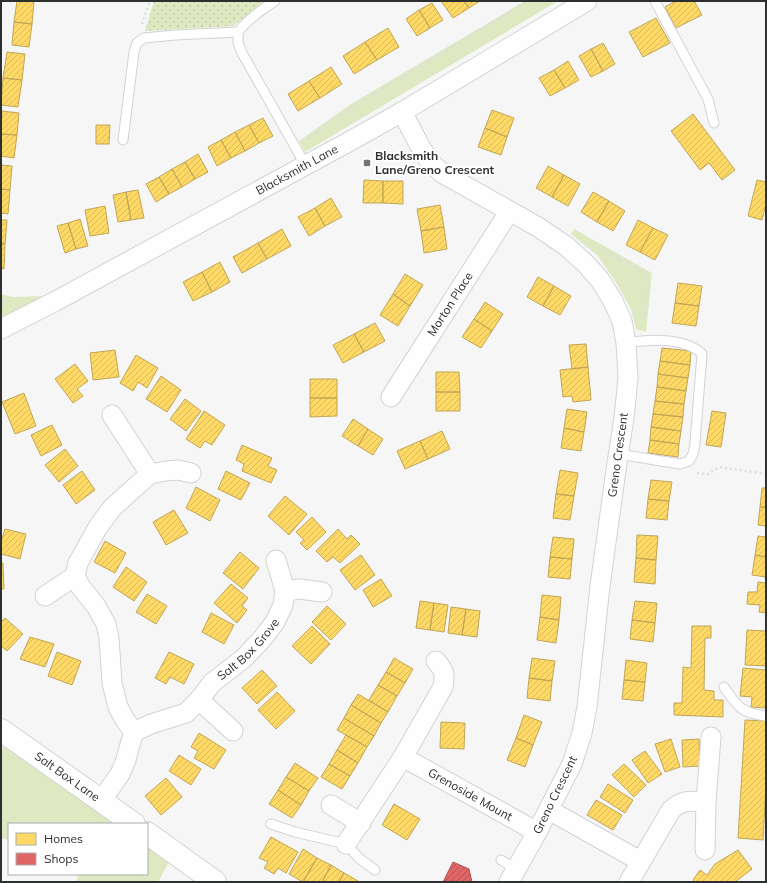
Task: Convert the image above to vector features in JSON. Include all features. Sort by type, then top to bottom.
[{"type":"street","name":"Blacksmith Lane","points":[[1,329],[41,309],[306,166],[402,112],[587,1]]},
{"type":"street","name":"Greno Crescent","points":[[402,112],[430,162],[442,172],[509,212],[538,227],[560,242],[585,263],[600,280],[613,301],[622,321],[626,343],[628,378],[624,418],[600,586],[587,707],[582,733],[572,764],[549,810],[537,832],[508,870]]},
{"type":"street","name":"Morton Place","points":[[391,397],[509,212]]},
{"type":"street","points":[[112,415],[150,474]]},
{"type":"street","points":[[101,801],[120,774],[126,760],[128,748],[134,732],[118,707],[113,689],[109,638],[106,624],[96,606],[80,586],[75,576],[78,563],[98,527],[112,508],[150,474],[166,470],[178,470],[191,473]]},
{"type":"street","name":"Salt Box Grove","points":[[134,732],[152,724],[186,713],[199,700],[212,683],[244,658],[262,639],[275,622],[283,605],[285,591],[276,560]]},
{"type":"street","points":[[45,596],[75,576]]},
{"type":"street","points":[[285,591],[300,589],[322,592]]},
{"type":"street","points":[[346,844],[403,757],[443,687],[443,669],[436,661]]},
{"type":"street","points":[[199,700],[233,731]]},
{"type":"street","name":"Salt Box Lane","points":[[1,730],[133,823]]},
{"type":"street","points":[[705,850],[706,802],[711,737]]},
{"type":"street","name":"Grenoside Mount","points":[[403,757],[537,832]]},
{"type":"street","points":[[629,882],[671,810],[678,804],[687,801],[706,802]]},
{"type":"street","points":[[331,805],[361,823]]},
{"type":"street","points":[[549,810],[640,861]]},
{"type":"street","points":[[148,834],[215,882]]},
{"type":"lane","points":[[123,140],[134,52],[137,43],[144,38],[238,32],[258,12],[275,1]]},
{"type":"lane","points":[[655,1],[708,99],[714,123]]},
{"type":"lane","points":[[238,32],[238,42],[242,53],[306,166]]},
{"type":"lane","points":[[618,454],[680,464],[689,461],[695,443],[702,354],[689,345],[660,340],[640,340],[626,343]]},
{"type":"lane","points":[[724,687],[737,705],[748,713],[766,716]]},
{"type":"lane","points":[[272,824],[295,832],[346,844],[360,859],[375,870]]},
{"type":"path","points":[[296,148],[332,120],[527,1]]},
{"type":"green space","points":[[154,1],[265,1],[233,26],[145,31]]},
{"type":"green space","points":[[525,1],[558,1],[305,152],[299,141],[351,104]]},
{"type":"green space","points":[[574,229],[652,273],[646,332],[636,329],[631,309],[617,284],[598,256],[571,234]]},
{"type":"green space","points":[[1,294],[13,297],[46,296],[1,321]]},
{"type":"green space","points":[[3,746],[118,823],[8,823],[8,840],[1,838],[1,758]]},
{"type":"green space","points":[[148,845],[169,862],[158,882],[76,882],[79,875],[148,875]]},
{"type":"building: Homes","points":[[17,1],[34,1],[32,24],[14,22]]},
{"type":"building: Homes","points":[[441,1],[464,1],[469,8],[453,18]]},
{"type":"building: Homes","points":[[464,1],[480,1],[469,8]]},
{"type":"building: Homes","points":[[676,1],[694,1],[702,15],[676,28],[665,7]]},
{"type":"building: Homes","points":[[432,3],[443,20],[430,28],[419,10]]},
{"type":"building: Homes","points":[[419,10],[430,28],[417,36],[406,19]]},
{"type":"building: Homes","points":[[656,18],[670,43],[643,57],[629,32]]},
{"type":"building: Homes","points":[[14,22],[32,24],[29,47],[12,45]]},
{"type":"building: Homes","points":[[388,28],[399,47],[377,60],[365,42]]},
{"type":"building: Homes","points":[[365,42],[377,60],[354,74],[343,56]]},
{"type":"building: Homes","points":[[603,43],[615,64],[603,71],[591,49]]},
{"type":"building: Homes","points":[[591,49],[603,71],[591,77],[579,56]]},
{"type":"building: Homes","points":[[7,52],[25,54],[22,80],[3,78]]},
{"type":"building: Homes","points":[[568,61],[579,80],[565,88],[554,70]]},
{"type":"building: Homes","points":[[331,67],[342,84],[320,98],[309,81]]},
{"type":"building: Homes","points":[[554,70],[565,88],[550,96],[539,78]]},
{"type":"building: Homes","points":[[3,78],[22,80],[18,107],[1,105]]},
{"type":"building: Homes","points":[[309,81],[320,98],[298,111],[288,94]]},
{"type":"building: Homes","points":[[492,110],[514,118],[507,137],[485,128]]},
{"type":"building: Homes","points":[[2,111],[19,113],[17,135],[1,134]]},
{"type":"building: Homes","points":[[693,114],[735,170],[722,180],[709,163],[700,170],[671,131]]},
{"type":"building: Homes","points":[[263,118],[273,136],[259,143],[249,125]]},
{"type":"building: Homes","points":[[96,125],[110,125],[109,144],[96,144]]},
{"type":"building: Homes","points":[[249,125],[259,143],[245,151],[235,132]]},
{"type":"building: Homes","points":[[485,128],[507,137],[501,155],[478,147]]},
{"type":"building: Homes","points":[[235,132],[245,151],[231,158],[221,140]]},
{"type":"building: Homes","points":[[1,134],[17,135],[14,158],[1,156]]},
{"type":"building: Homes","points":[[221,140],[231,158],[217,166],[208,147]]},
{"type":"building: Homes","points":[[198,154],[208,172],[195,179],[185,162]]},
{"type":"building: Homes","points":[[185,162],[195,179],[182,187],[172,169]]},
{"type":"building: Homes","points":[[1,165],[12,166],[10,190],[1,189]]},
{"type":"building: Homes","points":[[548,166],[564,175],[552,197],[536,188]]},
{"type":"building: Homes","points":[[172,169],[182,187],[169,194],[159,177]]},
{"type":"building: Homes","points":[[564,175],[580,184],[568,206],[552,197]]},
{"type":"building: Homes","points":[[159,177],[169,194],[156,202],[146,184]]},
{"type":"building: Homes","points":[[364,180],[383,181],[383,203],[363,203]]},
{"type":"building: Homes","points":[[757,180],[766,182],[766,204],[762,220],[748,216]]},
{"type":"building: Homes","points":[[383,181],[403,181],[403,204],[383,203]]},
{"type":"building: Homes","points":[[1,189],[10,190],[8,214],[1,213]]},
{"type":"building: Homes","points":[[138,190],[144,218],[131,220],[126,192]]},
{"type":"building: Homes","points":[[126,192],[131,220],[118,222],[113,195]]},
{"type":"building: Homes","points":[[593,192],[609,201],[597,222],[581,212]]},
{"type":"building: Homes","points":[[331,198],[342,217],[325,226],[315,208]]},
{"type":"building: Homes","points":[[609,201],[625,211],[613,231],[597,222]]},
{"type":"building: Homes","points":[[440,205],[444,227],[421,231],[417,209]]},
{"type":"building: Homes","points":[[105,206],[109,233],[90,236],[85,210]]},
{"type":"building: Homes","points":[[315,208],[325,226],[309,236],[298,217]]},
{"type":"building: Homes","points":[[80,219],[88,246],[76,249],[68,223]]},
{"type":"building: Homes","points":[[1,220],[7,220],[5,244],[1,244]]},
{"type":"building: Homes","points":[[638,220],[653,228],[640,252],[626,245]]},
{"type":"building: Homes","points":[[68,223],[76,249],[65,253],[57,226]]},
{"type":"building: Homes","points":[[444,227],[447,249],[424,253],[421,231]]},
{"type":"building: Homes","points":[[653,228],[668,235],[655,260],[640,252]]},
{"type":"building: Homes","points":[[282,229],[291,246],[267,259],[258,243]]},
{"type":"building: Homes","points":[[258,243],[267,259],[242,273],[233,257]]},
{"type":"building: Homes","points":[[1,244],[5,244],[4,269],[1,268]]},
{"type":"building: Homes","points":[[220,262],[230,282],[212,292],[202,272]]},
{"type":"building: Homes","points":[[202,272],[212,292],[193,301],[183,282]]},
{"type":"building: Homes","points":[[405,274],[423,285],[410,306],[393,294]]},
{"type":"building: Homes","points":[[538,277],[554,286],[543,306],[527,297]]},
{"type":"building: Homes","points":[[678,283],[702,286],[699,306],[675,303]]},
{"type":"building: Homes","points":[[554,286],[571,296],[560,315],[543,306]]},
{"type":"building: Homes","points":[[393,294],[410,306],[398,326],[380,315]]},
{"type":"building: Homes","points":[[485,302],[503,314],[492,331],[474,319]]},
{"type":"building: Homes","points":[[675,303],[699,306],[696,326],[672,323]]},
{"type":"building: Homes","points":[[474,319],[492,331],[481,348],[462,337]]},
{"type":"building: Homes","points":[[375,323],[385,341],[364,352],[354,334]]},
{"type":"building: Homes","points":[[354,334],[364,352],[343,363],[333,345]]},
{"type":"building: Homes","points":[[586,344],[588,367],[572,369],[569,345]]},
{"type":"building: Homes","points":[[662,348],[691,351],[690,365],[660,361]]},
{"type":"building: Homes","points":[[115,350],[119,377],[93,380],[90,353]]},
{"type":"building: Homes","points":[[136,355],[158,368],[147,388],[138,382],[133,391],[120,383]]},
{"type":"building: Homes","points":[[660,361],[690,365],[688,378],[658,374]]},
{"type":"building: Homes","points":[[75,364],[88,381],[77,389],[83,396],[73,403],[55,379]]},
{"type":"building: Homes","points":[[588,367],[591,400],[573,402],[572,396],[563,397],[560,370]]},
{"type":"building: Homes","points":[[436,372],[459,372],[460,392],[436,392]]},
{"type":"building: Homes","points":[[658,374],[688,378],[686,391],[657,387]]},
{"type":"building: Homes","points":[[161,376],[181,390],[167,412],[146,399]]},
{"type":"building: Homes","points":[[310,379],[337,379],[337,398],[310,398]]},
{"type":"building: Homes","points":[[657,387],[686,391],[684,404],[655,401]]},
{"type":"building: Homes","points":[[436,392],[460,392],[460,411],[436,411]]},
{"type":"building: Homes","points":[[24,393],[36,426],[15,434],[2,402]]},
{"type":"building: Homes","points":[[310,398],[337,398],[337,416],[310,417]]},
{"type":"building: Homes","points":[[185,399],[201,411],[186,431],[170,419]]},
{"type":"building: Homes","points":[[655,401],[684,404],[683,417],[653,414]]},
{"type":"building: Homes","points":[[567,409],[587,412],[584,432],[564,428]]},
{"type":"building: Homes","points":[[204,411],[225,425],[212,445],[205,441],[200,448],[186,439]]},
{"type":"building: Homes","points":[[712,411],[726,413],[721,447],[706,445]]},
{"type":"building: Homes","points":[[653,414],[683,417],[681,431],[651,427]]},
{"type":"building: Homes","points":[[353,419],[368,429],[358,446],[342,436]]},
{"type":"building: Homes","points":[[52,425],[62,445],[41,456],[31,435]]},
{"type":"building: Homes","points":[[651,427],[681,431],[679,444],[650,440]]},
{"type":"building: Homes","points":[[564,428],[584,432],[581,451],[561,448]]},
{"type":"building: Homes","points":[[368,429],[383,439],[373,455],[358,446]]},
{"type":"building: Homes","points":[[442,431],[450,449],[428,459],[420,441]]},
{"type":"building: Homes","points":[[650,440],[679,444],[678,457],[648,453]]},
{"type":"building: Homes","points":[[420,441],[428,459],[405,469],[397,451]]},
{"type":"building: Homes","points":[[242,445],[272,458],[268,466],[277,470],[271,483],[242,471],[244,464],[236,460]]},
{"type":"building: Homes","points":[[65,449],[78,466],[59,482],[45,465]]},
{"type":"building: Homes","points":[[560,470],[578,473],[574,496],[556,494]]},
{"type":"building: Homes","points":[[82,471],[95,490],[76,504],[63,485]]},
{"type":"building: Homes","points":[[226,471],[250,483],[241,500],[218,489]]},
{"type":"building: Homes","points":[[651,480],[672,482],[669,501],[648,499]]},
{"type":"building: Homes","points":[[196,487],[220,500],[210,521],[186,508]]},
{"type":"building: Homes","points":[[762,488],[766,488],[766,507],[760,507]]},
{"type":"building: Homes","points":[[556,494],[574,496],[570,520],[553,518]]},
{"type":"building: Homes","points":[[285,496],[307,514],[289,535],[268,516]]},
{"type":"building: Homes","points":[[648,499],[669,501],[667,520],[646,518]]},
{"type":"building: Homes","points":[[760,507],[766,507],[766,526],[758,525]]},
{"type":"building: Homes","points":[[174,510],[188,533],[166,545],[153,522]]},
{"type":"building: Homes","points":[[312,517],[326,532],[307,550],[300,543],[304,540],[296,532]]},
{"type":"building: Homes","points":[[5,529],[26,534],[20,559],[1,554],[1,542]]},
{"type":"building: Homes","points":[[338,529],[347,539],[351,535],[360,544],[340,563],[333,557],[327,562],[316,551]]},
{"type":"building: Homes","points":[[637,535],[658,536],[656,560],[636,558]]},
{"type":"building: Homes","points":[[758,536],[766,537],[766,557],[755,555]]},
{"type":"building: Homes","points":[[553,537],[574,539],[572,559],[550,557]]},
{"type":"building: Homes","points":[[105,541],[126,553],[115,573],[94,562]]},
{"type":"building: Homes","points":[[240,552],[259,568],[243,589],[223,573]]},
{"type":"building: Homes","points":[[361,555],[375,575],[355,590],[340,570]]},
{"type":"building: Homes","points":[[755,555],[766,557],[766,577],[752,575]]},
{"type":"building: Homes","points":[[550,557],[572,559],[570,579],[548,577]]},
{"type":"building: Homes","points":[[636,558],[656,560],[655,584],[634,582]]},
{"type":"building: Homes","points":[[1,563],[3,563],[4,589],[1,589]]},
{"type":"building: Homes","points":[[126,567],[147,582],[134,601],[113,587]]},
{"type":"building: Homes","points":[[381,579],[392,596],[373,607],[363,590]]},
{"type":"building: Homes","points":[[758,582],[766,583],[766,613],[759,612],[760,605],[747,604],[748,592],[757,592]]},
{"type":"building: Homes","points":[[231,584],[248,598],[242,606],[247,610],[237,623],[214,603]]},
{"type":"building: Homes","points":[[147,594],[167,606],[156,624],[136,612]]},
{"type":"building: Homes","points":[[542,595],[561,597],[559,620],[540,617]]},
{"type":"building: Homes","points":[[420,601],[434,603],[430,630],[416,628]]},
{"type":"building: Homes","points":[[635,601],[657,603],[655,623],[632,620]]},
{"type":"building: Homes","points":[[434,603],[448,605],[444,632],[430,630]]},
{"type":"building: Homes","points":[[327,606],[346,624],[331,640],[312,622]]},
{"type":"building: Homes","points":[[451,607],[466,609],[462,635],[448,633]]},
{"type":"building: Homes","points":[[466,609],[480,611],[477,637],[462,635]]},
{"type":"building: Homes","points":[[211,613],[234,625],[224,644],[202,632]]},
{"type":"building: Homes","points":[[540,617],[559,620],[556,643],[537,640]]},
{"type":"building: Homes","points":[[5,618],[23,634],[7,651],[1,646],[1,622]]},
{"type":"building: Homes","points":[[632,620],[655,623],[653,642],[630,639]]},
{"type":"building: Homes","points":[[312,626],[330,644],[311,664],[292,646]]},
{"type":"building: Homes","points":[[692,626],[711,626],[711,638],[705,638],[704,690],[714,691],[714,700],[723,700],[723,717],[674,715],[674,703],[682,703],[683,667],[691,668]]},
{"type":"building: Homes","points":[[747,630],[766,631],[766,666],[745,665]]},
{"type":"building: Homes","points":[[30,637],[54,644],[45,667],[20,659]]},
{"type":"building: Homes","points":[[57,652],[81,661],[72,685],[48,676]]},
{"type":"building: Homes","points":[[169,652],[194,664],[184,684],[170,677],[166,684],[155,678]]},
{"type":"building: Homes","points":[[394,658],[413,669],[405,683],[386,672]]},
{"type":"building: Homes","points":[[532,658],[555,661],[552,681],[529,678]]},
{"type":"building: Homes","points":[[626,660],[647,663],[645,682],[624,680]]},
{"type":"building: Homes","points":[[743,668],[766,670],[766,708],[751,707],[752,697],[740,696]]},
{"type":"building: Homes","points":[[262,670],[277,686],[257,704],[242,688]]},
{"type":"building: Homes","points":[[386,672],[405,683],[397,696],[378,685]]},
{"type":"building: Homes","points":[[529,678],[552,681],[550,701],[527,698]]},
{"type":"building: Homes","points":[[624,680],[645,682],[643,701],[622,699]]},
{"type":"building: Homes","points":[[378,685],[397,696],[388,712],[369,700]]},
{"type":"building: Homes","points":[[277,692],[295,711],[276,729],[258,710]]},
{"type":"building: Homes","points":[[358,694],[388,712],[381,723],[351,705]]},
{"type":"building: Homes","points":[[351,705],[381,723],[374,736],[344,718]]},
{"type":"building: Homes","points":[[524,715],[542,722],[533,745],[516,738]]},
{"type":"building: Homes","points":[[344,718],[374,736],[367,747],[337,730]]},
{"type":"building: Homes","points":[[745,720],[766,721],[766,785],[763,840],[738,838]]},
{"type":"building: Homes","points":[[441,722],[465,723],[464,749],[440,748]]},
{"type":"building: Homes","points":[[199,733],[226,750],[214,769],[194,758],[198,751],[191,747]]},
{"type":"building: Homes","points":[[346,735],[367,747],[358,763],[337,750]]},
{"type":"building: Homes","points":[[516,738],[533,745],[525,767],[507,760]]},
{"type":"building: Homes","points":[[671,739],[680,767],[665,772],[655,744]]},
{"type":"building: Homes","points":[[699,739],[700,766],[683,767],[682,740]]},
{"type":"building: Homes","points":[[337,750],[358,763],[350,776],[329,764]]},
{"type":"building: Homes","points":[[645,751],[662,774],[648,783],[632,760]]},
{"type":"building: Homes","points":[[179,755],[201,769],[191,785],[169,771]]},
{"type":"building: Homes","points":[[295,763],[318,778],[309,791],[286,777]]},
{"type":"building: Homes","points":[[329,764],[350,776],[342,789],[321,777]]},
{"type":"building: Homes","points":[[624,764],[646,785],[634,797],[612,775]]},
{"type":"building: Homes","points":[[286,777],[309,791],[301,805],[278,790]]},
{"type":"building: Homes","points":[[166,778],[182,797],[161,815],[145,796]]},
{"type":"building: Homes","points":[[608,784],[633,800],[625,813],[600,797]]},
{"type":"building: Homes","points":[[278,790],[301,805],[292,818],[269,804]]},
{"type":"building: Homes","points":[[596,800],[622,815],[613,830],[587,815]]},
{"type":"building: Homes","points":[[394,804],[420,819],[407,840],[382,825]]},
{"type":"building: Homes","points":[[271,837],[298,852],[286,873],[278,868],[274,874],[264,868],[268,862],[259,858]]},
{"type":"building: Homes","points":[[303,849],[317,858],[303,882],[289,874]]},
{"type":"building: Homes","points":[[738,850],[752,869],[735,882],[695,882],[693,880],[700,870],[707,875],[715,864]]},
{"type":"building: Homes","points":[[317,858],[331,865],[322,882],[303,882]]},
{"type":"building: Homes","points":[[331,865],[344,873],[339,882],[322,882]]},
{"type":"building: Homes","points":[[344,873],[358,881],[358,882],[339,882]]},
{"type":"building: Shops","points":[[453,862],[469,869],[472,882],[443,882]]},
{"type":"place","name":"Blacksmith Lane/Greno Crescent","points":[[367,163]]}]
